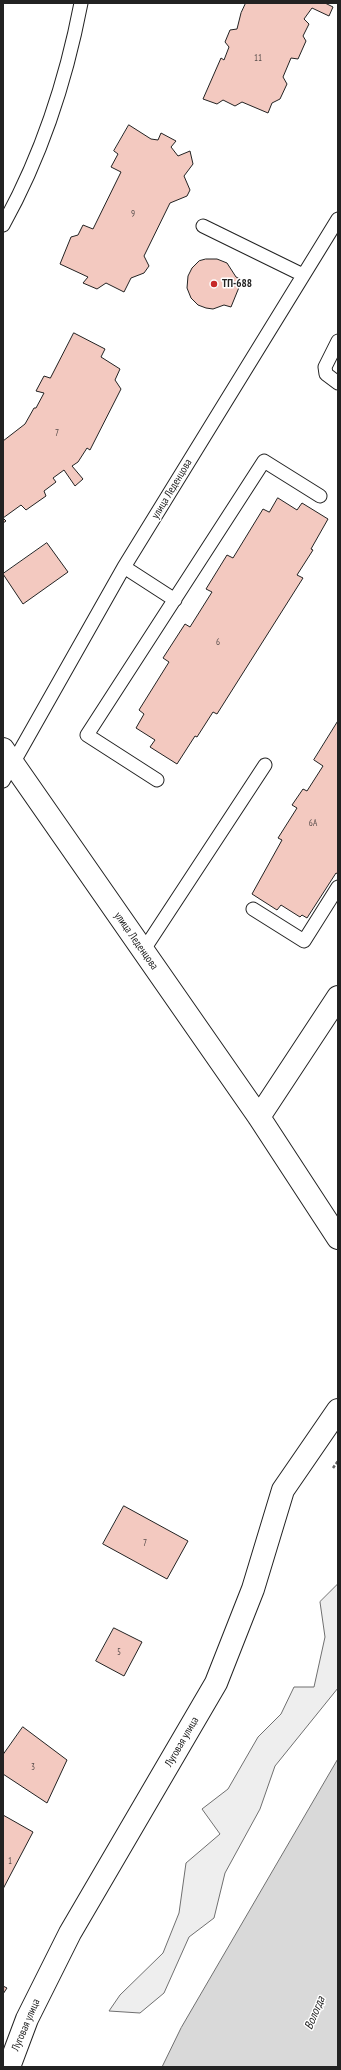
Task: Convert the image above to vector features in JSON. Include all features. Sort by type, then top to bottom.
[{"type":"street","name":"улица Леденцова","points":[[7,765],[143,951],[259,1117],[338,1238]]},
{"type":"street","points":[[259,1117],[338,997]]},
{"type":"street","name":"Луговая улица","points":[[8,2067],[27,2020],[70,1933],[216,1683],[253,1589],[283,1490],[338,1410]]},
{"type":"lane","points":[[3,225],[40,150],[58,99],[72,48],[81,3]]},
{"type":"lane","name":"улица Леденцова","points":[[7,765],[124,567],[303,274],[333,236],[338,219]]},
{"type":"lane","points":[[204,226],[303,274]]},
{"type":"lane","points":[[338,341],[325,367],[326,374],[338,382]]},
{"type":"lane","points":[[157,780],[87,735],[264,461],[320,496]]},
{"type":"lane","points":[[124,567],[174,600]]},
{"type":"lane","points":[[143,951],[265,766]]},
{"type":"lane","points":[[253,909],[304,941],[338,887]]},
{"type":"shaded area","points":[[338,1584],[338,1688],[275,1766],[260,1809],[225,1873],[214,1918],[189,1937],[164,1993],[140,2013],[109,2011],[120,1995],[163,1953],[179,1913],[186,1863],[220,1834],[202,1809],[228,1789],[258,1737],[281,1714],[294,1687],[314,1687],[325,1637],[320,1602]]},
{"type":"water","name":"Вологда","points":[[338,1759],[338,2067],[162,2067],[181,2028]]},
{"type":"building","points":[[246,3],[325,3],[333,7],[329,16],[312,8],[304,19],[309,24],[303,36],[306,41],[298,59],[291,58],[283,77],[287,84],[280,99],[272,103],[268,113],[242,102],[235,106],[223,100],[217,104],[203,99],[221,58],[224,60],[229,47],[225,42],[230,30],[237,29],[241,13]]},
{"type":"building","points":[[129,125],[151,139],[158,140],[161,133],[176,141],[171,147],[178,156],[190,151],[193,164],[184,176],[190,190],[187,196],[170,203],[144,256],[149,266],[144,273],[131,278],[124,292],[106,283],[97,289],[83,283],[88,277],[60,264],[71,237],[78,235],[83,225],[93,229],[121,172],[111,167],[118,154],[114,151]]},
{"type":"building","name":"ТП-688","points":[[206,259],[217,259],[227,263],[236,277],[242,280],[231,307],[224,305],[213,309],[206,308],[198,305],[191,298],[187,288],[188,276],[192,268],[199,261]]},
{"type":"building","points":[[74,333],[105,349],[101,357],[120,369],[115,380],[121,389],[90,450],[87,448],[78,462],[72,466],[83,479],[75,486],[64,470],[53,478],[56,482],[44,491],[46,496],[26,510],[21,505],[3,518],[3,441],[25,424],[34,408],[36,408],[44,393],[36,391],[44,376],[50,378]]},
{"type":"building","points":[[278,498],[297,510],[302,503],[328,519],[311,549],[313,550],[297,575],[303,578],[217,714],[213,712],[177,764],[150,747],[155,740],[136,728],[144,714],[139,710],[169,662],[163,658],[185,624],[190,627],[212,592],[206,589],[227,555],[233,558],[263,509],[269,512]]},
{"type":"building","points":[[47,543],[68,572],[23,604],[3,574]]},
{"type":"building","points":[[338,721],[338,874],[336,873],[307,918],[302,915],[300,917],[281,905],[277,910],[252,894],[282,840],[278,838],[297,808],[292,805],[303,789],[307,791],[323,766],[314,760]]},
{"type":"building","points":[[124,1506],[188,1541],[167,1579],[103,1544]]},
{"type":"building","points":[[114,1628],[142,1642],[124,1676],[96,1661]]},
{"type":"building","points":[[23,1727],[67,1760],[47,1803],[3,1774],[3,1755]]},
{"type":"building","points":[[3,1815],[33,1832],[3,1889]]},
{"type":"building","points":[[3,1986],[7,1988],[3,1994]]},
{"type":"place","name":"ТП-688","points":[[214,284]]}]
